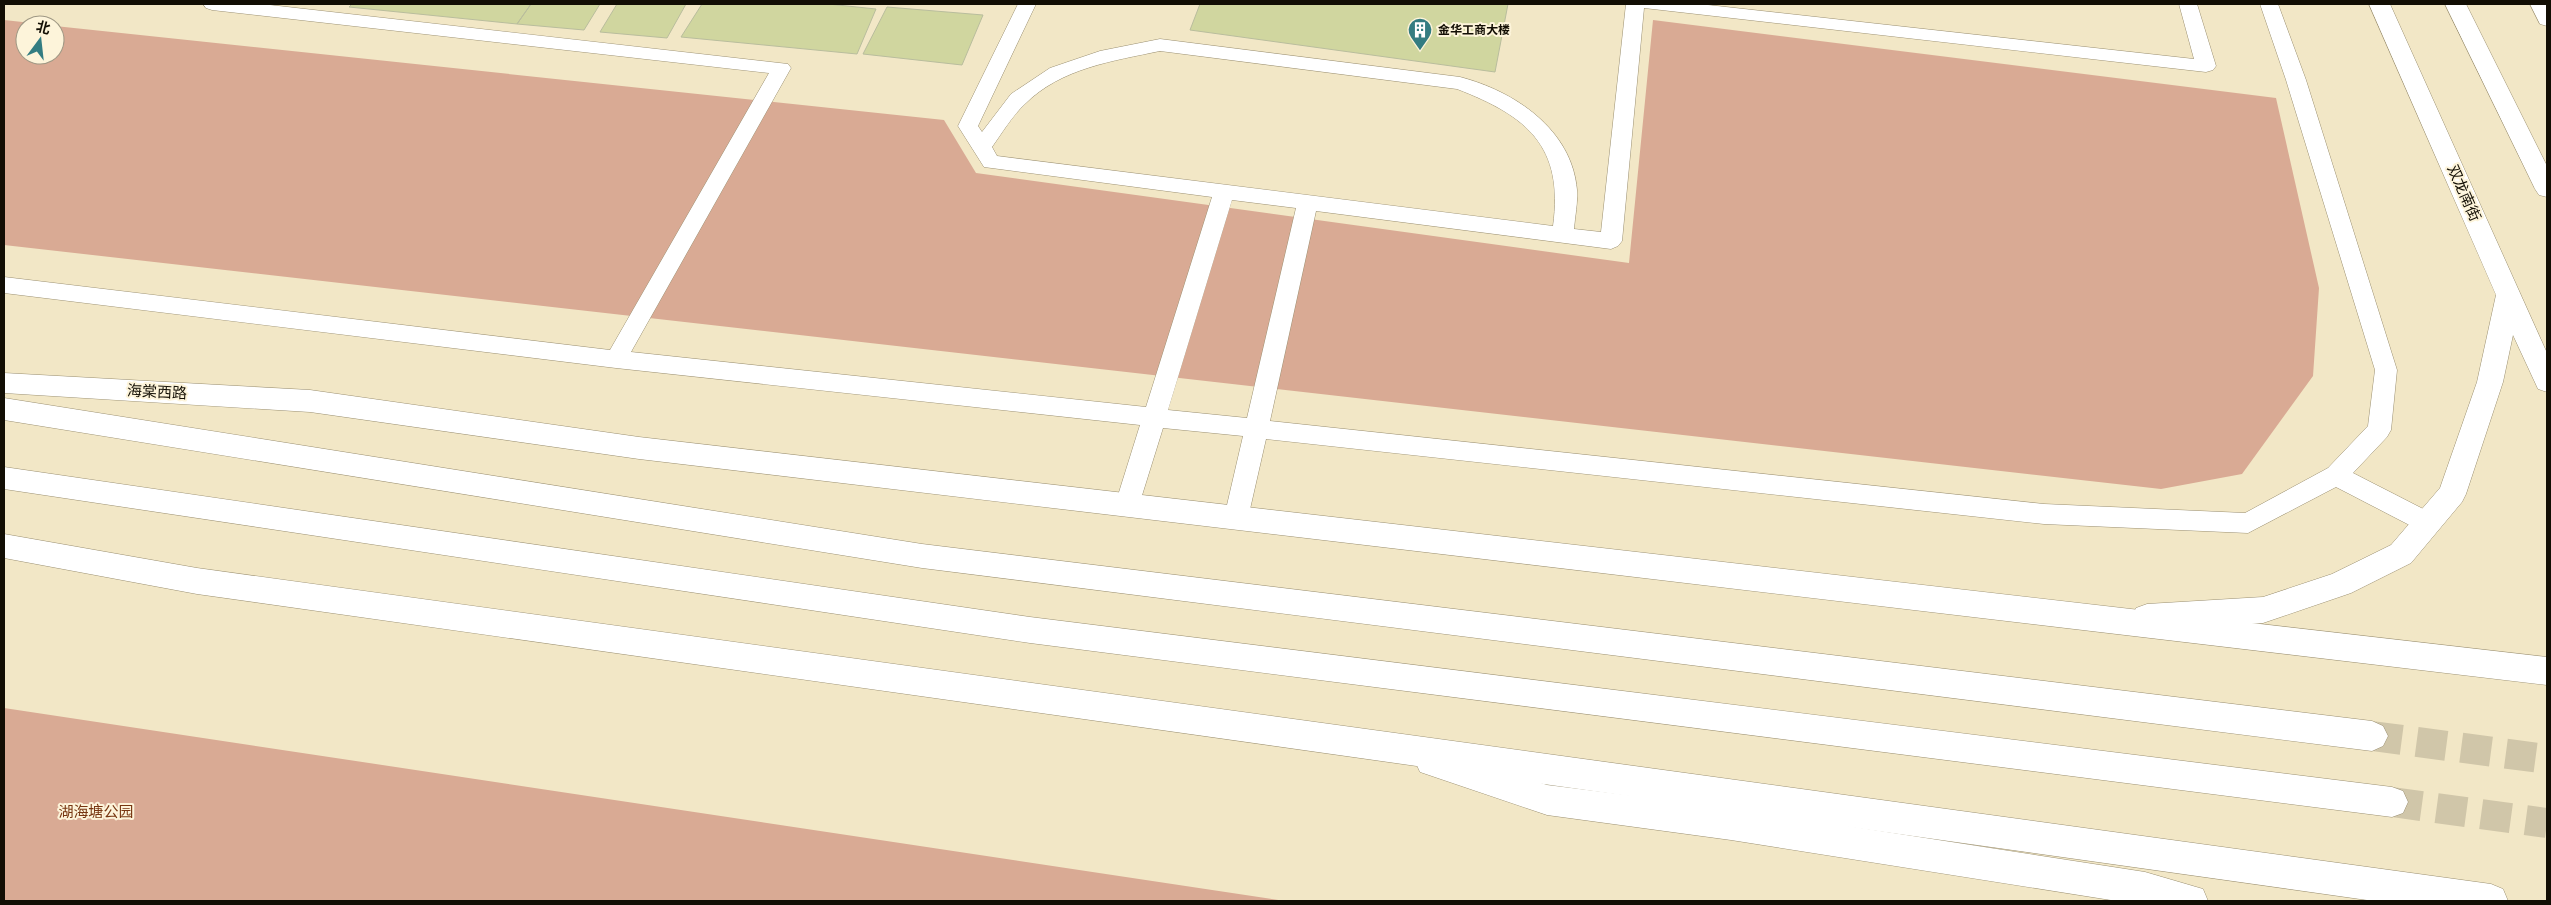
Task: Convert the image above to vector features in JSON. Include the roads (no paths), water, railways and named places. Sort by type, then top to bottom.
[{"type":"main road","name":"双龙南街","points":[[2379,4],[2547,382]]},
{"type":"main road","points":[[2455,4],[2547,189]]},
{"type":"main road","points":[[2113,620],[2263,610],[2341,584],[2401,554],[2452,494],[2490,382],[2509,293]]},
{"type":"main road","name":"海棠西路","points":[[4,383],[310,401],[638,448],[2113,620]]},
{"type":"main road","points":[[4,409],[922,556],[2372,736]]},
{"type":"main road","points":[[4,478],[1030,630],[2392,802]]},
{"type":"main road","points":[[4,546],[197,582],[2490,901]]},
{"type":"main road","points":[[2113,620],[2547,671]]},
{"type":"main road","points":[[1392,748],[1547,800],[1750,827],[2145,889],[2192,901]]},
{"type":"lane","points":[[212,4],[782,68],[616,359]]},
{"type":"lane","points":[[1028,4],[968,126],[991,162],[1611,240],[1635,4]]},
{"type":"lane","points":[[1650,4],[2206,66],[2188,4]]},
{"type":"lane","points":[[4,285],[616,359],[2044,514],[2248,523],[2336,475],[2379,430],[2386,370],[2296,80],[2269,4]]},
{"type":"lane","points":[[2539,4],[2547,20]]},
{"type":"lane","points":[[981,147],[1018,99],[1057,72],[1100,57],[1160,45],[1460,83],[1496,96],[1535,123],[1560,155],[1567,186],[1563,234]]},
{"type":"lane","points":[[1127,505],[1224,192]]},
{"type":"lane","points":[[1236,518],[1308,202]]},
{"type":"lane","points":[[2336,475],[2428,523]]},
{"type":"tunnel","points":[[2372,736],[2547,759]]},
{"type":"tunnel","points":[[2392,802],[2547,823]]},
{"type":"place","name":"金华工商大楼","points":[[1420,51]]},
{"type":"park label","name":"湖海塘公园","points":[[96,812]]}]
